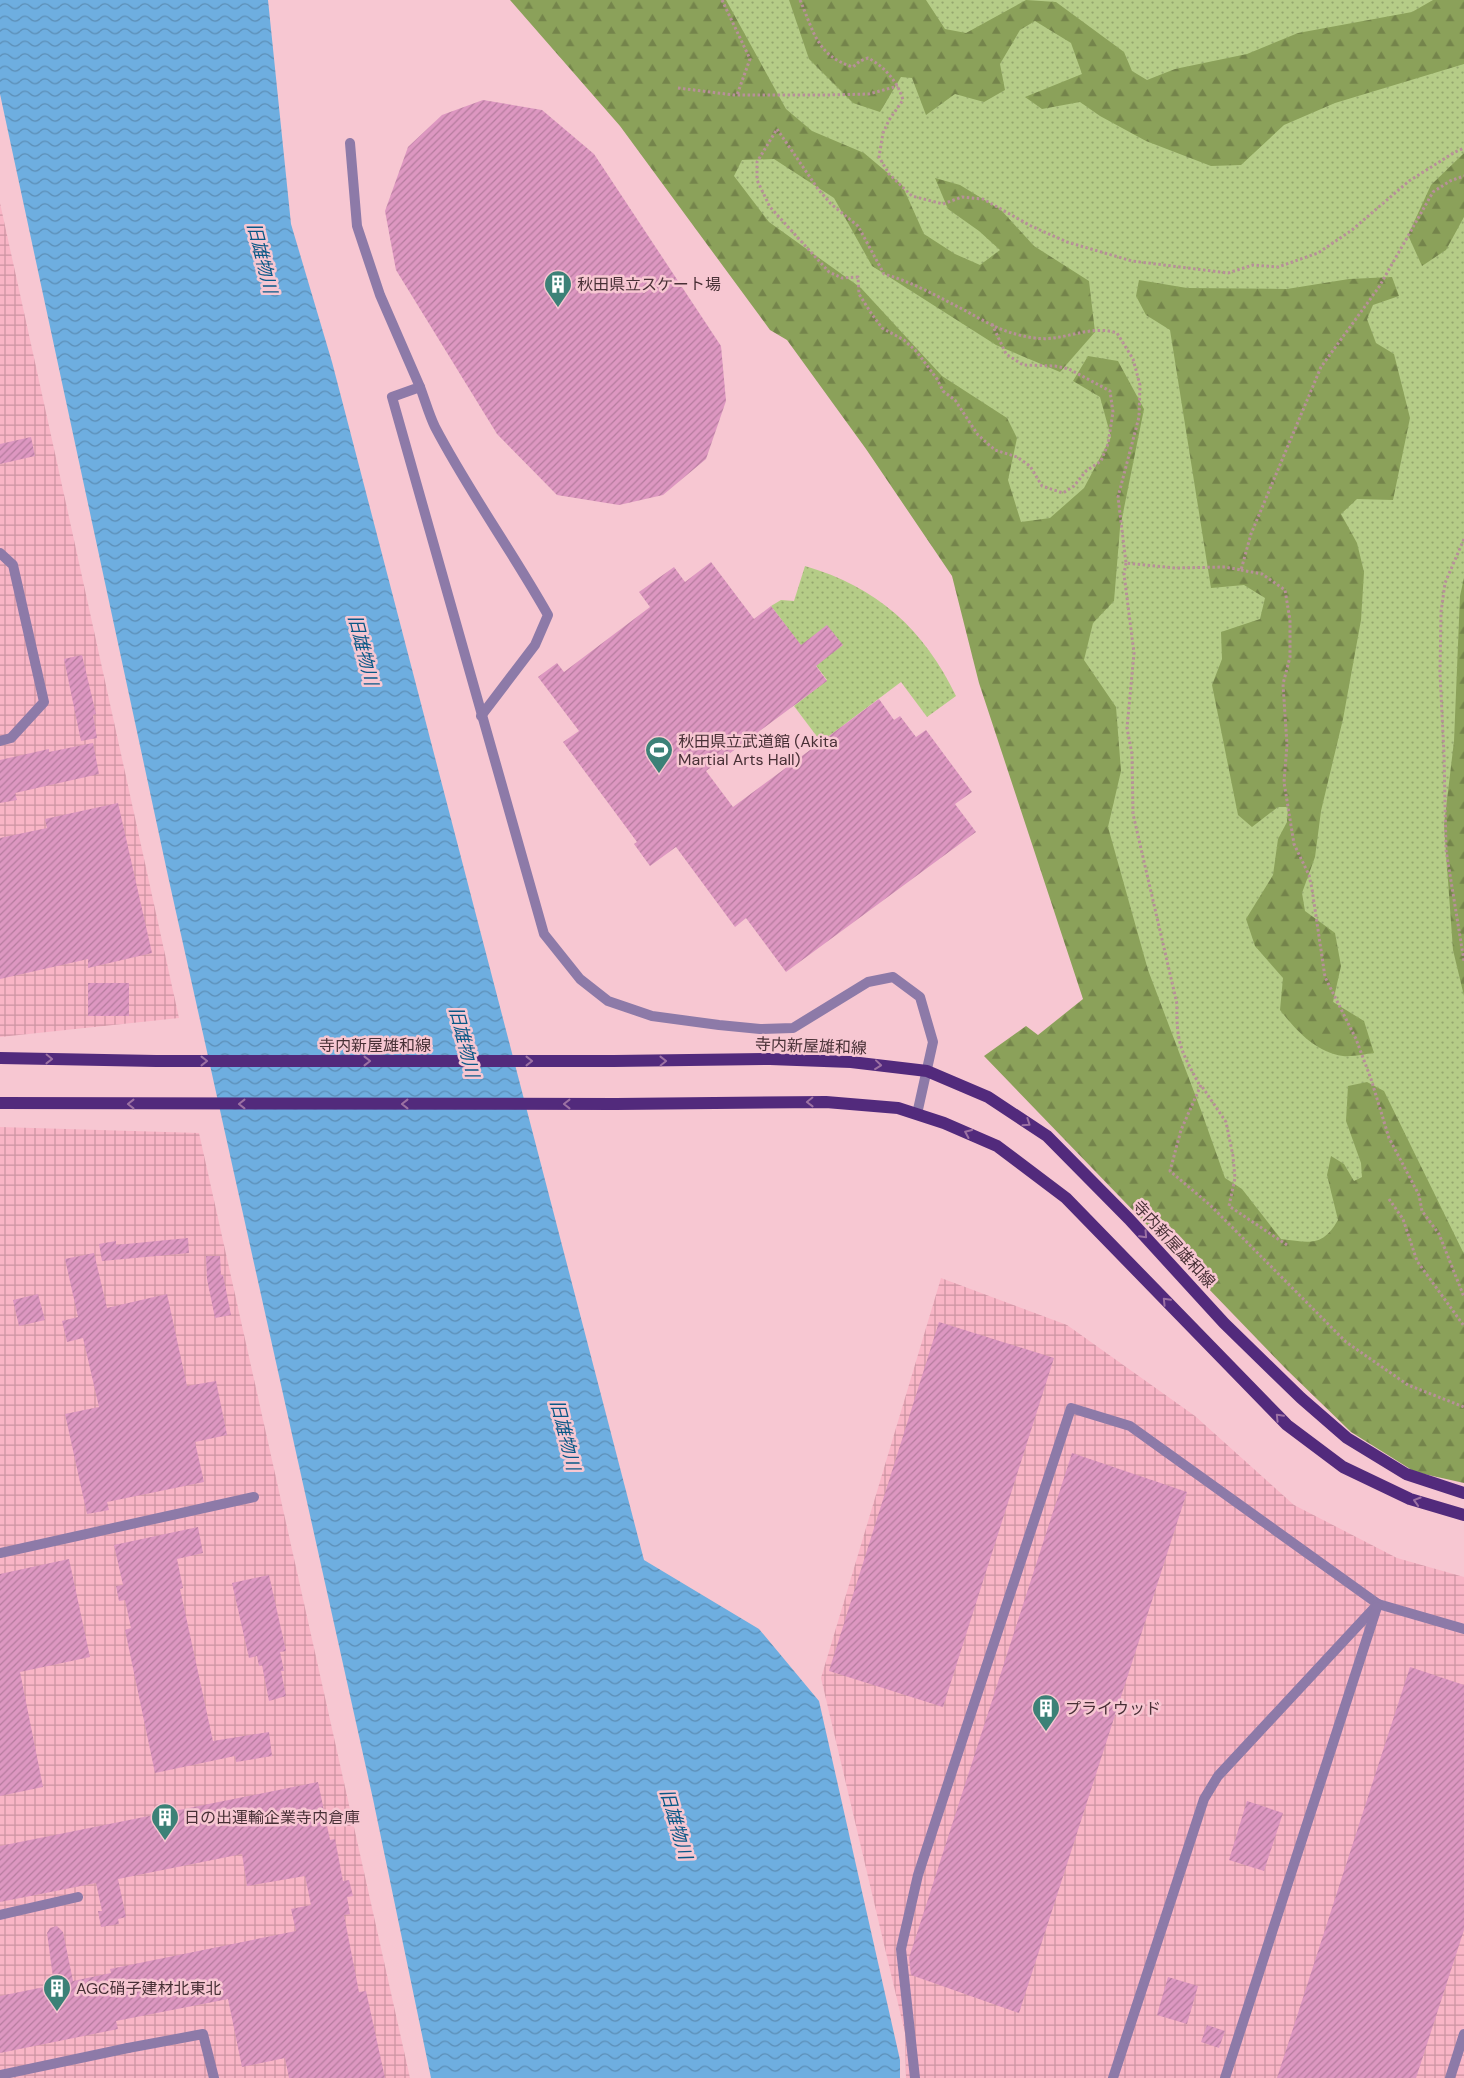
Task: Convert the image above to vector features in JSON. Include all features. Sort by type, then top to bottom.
[{"type":"main road","name":"寺内新屋雄和線","points":[[0,1058],[156,1061],[770,1059],[851,1062],[927,1071],[988,1097],[1047,1136],[1129,1219],[1224,1323],[1301,1398],[1347,1438],[1406,1474],[1464,1493]]},
{"type":"main road","points":[[0,1103],[616,1104],[826,1102],[898,1108],[944,1123],[997,1146],[1066,1198],[1287,1425],[1343,1467],[1410,1499],[1464,1515]]},
{"type":"street","points":[[350,143],[357,226],[380,295],[420,387],[434,425],[520,565],[548,615],[535,645],[481,716]]},
{"type":"street","points":[[420,387],[392,397],[544,934],[580,979],[608,1001],[652,1016],[760,1030],[793,1028],[868,982],[893,977],[920,997],[933,1042],[917,1114]]},
{"type":"street","points":[[0,553],[13,565],[44,702],[11,738],[0,741]]},
{"type":"street","points":[[915,2078],[901,1949],[918,1875],[1071,1408],[1130,1426],[1378,1604],[1464,1629]]},
{"type":"street","points":[[0,1553],[254,1497]]},
{"type":"street","points":[[1113,2078],[1204,1799],[1218,1776],[1378,1604]]},
{"type":"street","points":[[1225,2078],[1378,1604]]},
{"type":"street","points":[[0,1915],[78,1897]]},
{"type":"street","points":[[0,2075],[203,2034],[214,2078]]},
{"type":"street","points":[[1450,2078],[1464,2034]]},
{"type":"path","points":[[722,0],[750,59],[738,95]]},
{"type":"path","points":[[800,0],[819,43],[826,54],[839,62],[854,67],[860,61],[868,58],[880,64],[898,86],[903,100],[889,120],[883,133],[879,157],[889,174],[912,196],[943,204],[962,197],[983,199],[1030,226],[1067,242],[1132,262],[1228,273],[1253,265],[1278,267],[1318,253],[1352,230],[1409,181],[1464,148]]},
{"type":"path","points":[[678,88],[738,95],[869,94],[898,86]]},
{"type":"path","points":[[992,324],[1006,354],[1022,365],[1069,369],[1110,391],[1113,412],[1108,444],[1102,461],[1086,471],[1074,486],[1063,494],[1042,486],[1030,466],[1017,457],[995,450],[978,435],[955,400],[943,391],[937,379],[917,352],[904,340],[882,328],[871,314],[860,294],[858,277],[842,278],[829,272],[770,207],[757,180],[757,162],[776,129],[818,189],[831,204],[858,226],[884,274],[907,281],[1012,333],[1040,338],[1053,338],[1088,330],[1118,333],[1133,359],[1140,385],[1139,416],[1118,497],[1126,563],[1124,574],[1134,653],[1127,728],[1132,754],[1133,814],[1177,1004],[1176,1027],[1181,1051],[1199,1084]]},
{"type":"path","points":[[1241,570],[1251,534],[1321,367],[1379,287],[1433,192],[1450,181],[1464,176]]},
{"type":"path","points":[[1464,539],[1446,582],[1441,612],[1440,673],[1446,850],[1464,962]]},
{"type":"path","points":[[1126,563],[1175,568],[1225,567],[1262,574],[1285,590],[1290,620],[1290,657],[1283,684],[1287,745],[1284,782],[1294,844],[1309,875],[1312,889],[1325,977],[1356,1039],[1371,1079],[1389,1138],[1419,1195],[1422,1211],[1439,1234],[1464,1296]]},
{"type":"path","points":[[1288,1245],[1229,1206],[1235,1178],[1233,1156],[1226,1122],[1201,1085],[1181,1130],[1170,1171],[1210,1205],[1346,1342],[1408,1385],[1464,1407]]},
{"type":"path","points":[[1389,1199],[1403,1218],[1417,1262],[1464,1326]]},
{"type":"shaded area","points":[[0,203],[179,1018],[0,1037]]},
{"type":"shaded area","points":[[0,1127],[199,1133],[410,2078],[0,2078]]},
{"type":"shaded area","points":[[941,1278],[1067,1325],[1195,1416],[1294,1505],[1397,1558],[1464,1577],[1464,2078],[906,2078],[905,2033],[821,1678]]},
{"type":"green space","points":[[510,0],[726,0],[786,109],[812,131],[864,153],[902,185],[924,234],[955,254],[980,265],[1000,250],[979,231],[948,209],[935,178],[960,185],[1001,210],[1034,246],[1089,281],[1095,332],[1060,372],[996,345],[872,266],[834,198],[774,159],[742,160],[734,176],[769,222],[861,288],[942,376],[1007,418],[1017,438],[1008,480],[1021,522],[1050,518],[1084,488],[1111,437],[1100,397],[1073,381],[1088,356],[1118,361],[1144,409],[1120,528],[1114,601],[1093,623],[1084,660],[1116,707],[1121,771],[1108,827],[1148,970],[1225,1178],[1242,1189],[1281,1239],[1314,1241],[1326,1235],[1332,1229],[1338,1220],[1327,1175],[1331,1156],[1344,1164],[1354,1181],[1362,1177],[1361,1163],[1346,1121],[1348,1086],[1367,1082],[1384,1091],[1464,1254],[1464,1483],[1415,1472],[1351,1432],[1287,1370],[984,1056],[1026,1026],[1038,1035],[1083,999],[979,683],[952,576],[866,449],[787,340],[770,330],[620,126]]},
{"type":"green space","points":[[652,0],[1464,0],[1464,1391],[1233,1249],[1036,617],[719,207]]},
{"type":"green space","points":[[789,0],[926,0],[945,29],[966,33],[1026,0],[1056,2],[1124,52],[1132,71],[1147,80],[1175,69],[1247,54],[1298,33],[1412,12],[1433,0],[1464,0],[1464,64],[1335,103],[1284,125],[1241,165],[1211,166],[1146,141],[1100,116],[1080,102],[1042,109],[1025,97],[1082,74],[1071,43],[1035,21],[1020,30],[1000,64],[1005,90],[984,102],[955,94],[926,115],[912,78],[901,77],[880,112],[853,103],[809,59]]},
{"type":"green space","points":[[1464,153],[1464,217],[1446,250],[1422,266],[1408,235],[1431,185]]},
{"type":"green space","points":[[1392,277],[1399,296],[1373,305],[1367,319],[1376,343],[1394,354],[1410,418],[1393,500],[1357,499],[1341,514],[1357,543],[1364,572],[1361,620],[1343,719],[1321,811],[1315,857],[1302,893],[1305,911],[1335,933],[1341,966],[1333,1002],[1364,1021],[1374,1053],[1343,1056],[1333,1054],[1315,1045],[1280,1010],[1283,978],[1255,946],[1246,919],[1273,875],[1278,839],[1287,822],[1288,807],[1278,807],[1252,827],[1238,815],[1212,685],[1222,659],[1221,632],[1260,619],[1265,598],[1244,585],[1211,588],[1170,330],[1146,315],[1136,296],[1139,280],[1187,288],[1287,289],[1349,279]]},
{"type":"green space","points":[[805,566],[854,586],[896,614],[929,650],[956,696],[927,717],[901,682],[821,742],[794,706],[827,680],[771,606],[781,600],[794,601]]},
{"type":"green space","points":[[1464,578],[1464,996],[1453,950],[1444,825],[1454,741],[1460,596]]},
{"type":"water","name":"旧雄物川","points":[[0,0],[268,0],[291,224],[332,362],[644,1560],[759,1629],[819,1701],[900,2060],[900,2078],[431,2078],[373,1799],[168,876],[0,94]]},
{"type":"building","name":"秋田県立スケート場","points":[[483,100],[542,110],[594,154],[721,346],[726,401],[706,459],[663,495],[619,505],[557,495],[497,434],[396,270],[385,211],[408,147],[442,115]]},
{"type":"building","points":[[31,437],[35,456],[0,464],[0,444]]},
{"type":"building","points":[[711,562],[754,619],[771,606],[801,645],[827,625],[843,645],[816,666],[827,681],[706,771],[733,807],[879,699],[894,720],[900,716],[916,737],[926,730],[972,792],[955,804],[976,832],[786,972],[746,918],[735,927],[676,847],[650,866],[634,844],[637,842],[563,742],[579,731],[538,677],[557,663],[564,672],[650,607],[639,592],[674,567],[685,582]]},
{"type":"building","points":[[82,655],[96,714],[93,715],[97,738],[81,741],[64,659]]},
{"type":"building","points":[[93,743],[99,774],[15,793],[17,800],[0,803],[0,760],[49,749],[49,752]]},
{"type":"building","points":[[118,803],[152,953],[88,968],[88,959],[0,979],[0,838],[47,828],[45,819]]},
{"type":"building","points":[[88,983],[129,983],[129,1016],[88,1016]]},
{"type":"building","points":[[188,1238],[189,1253],[102,1261],[99,1244],[116,1241],[116,1245]]},
{"type":"building","points":[[94,1253],[107,1308],[167,1294],[187,1386],[216,1381],[227,1435],[195,1442],[204,1482],[107,1502],[109,1510],[87,1514],[65,1414],[99,1407],[83,1338],[67,1342],[62,1321],[78,1317],[65,1259]]},
{"type":"building","points":[[206,1256],[220,1256],[221,1275],[223,1275],[231,1315],[215,1318],[207,1279]]},
{"type":"building","points":[[38,1294],[45,1320],[19,1326],[13,1300]]},
{"type":"building","points":[[939,1322],[1054,1358],[943,1707],[829,1671]]},
{"type":"building","name":"プライウッド","points":[[1072,1453],[1187,1492],[1019,2013],[911,1975],[909,1958]]},
{"type":"building","points":[[198,1527],[203,1553],[177,1559],[183,1588],[180,1589],[213,1741],[269,1732],[272,1756],[236,1762],[235,1756],[155,1773],[125,1630],[131,1628],[125,1600],[119,1601],[116,1586],[123,1585],[114,1545]]},
{"type":"building","points":[[69,1559],[90,1657],[20,1672],[43,1787],[0,1796],[0,1574]]},
{"type":"building","points":[[269,1575],[286,1651],[280,1652],[284,1671],[281,1671],[286,1696],[269,1701],[262,1665],[259,1666],[257,1656],[249,1658],[232,1583]]},
{"type":"building","points":[[1410,1667],[1464,1685],[1464,1930],[1416,2078],[1277,2078]]},
{"type":"building","points":[[318,1782],[330,1840],[335,1839],[343,1881],[349,1880],[353,1896],[347,1897],[350,1914],[344,1915],[359,1992],[366,1991],[385,2078],[289,2078],[285,2058],[242,2067],[228,1999],[116,2021],[118,2029],[0,2053],[0,1996],[54,1985],[47,1933],[50,1928],[57,1926],[63,1932],[73,1981],[111,1973],[110,1969],[296,1931],[291,1909],[311,1905],[305,1876],[247,1886],[242,1854],[118,1879],[126,1917],[118,1919],[119,1924],[101,1927],[98,1911],[102,1911],[96,1883],[0,1902],[0,1846]]},
{"type":"building","points":[[1247,1801],[1283,1813],[1264,1871],[1229,1860]]},
{"type":"building","points":[[1168,1977],[1198,1986],[1187,2024],[1157,2015]]},
{"type":"building","points":[[1207,2025],[1225,2031],[1219,2048],[1201,2042]]},
{"type":"place","name":"秋田県立スケート場","points":[[558,308]]},
{"type":"place","name":"秋田県立武道館 (Akita Martial Arts Hall)","points":[[659,774]]},
{"type":"place","name":"プライウッド","points":[[1046,1732]]},
{"type":"place","name":"日の出運輸企業寺内倉庫","points":[[165,1841]]},
{"type":"place","name":"AGC硝子建材北東北","points":[[57,2012]]}]
